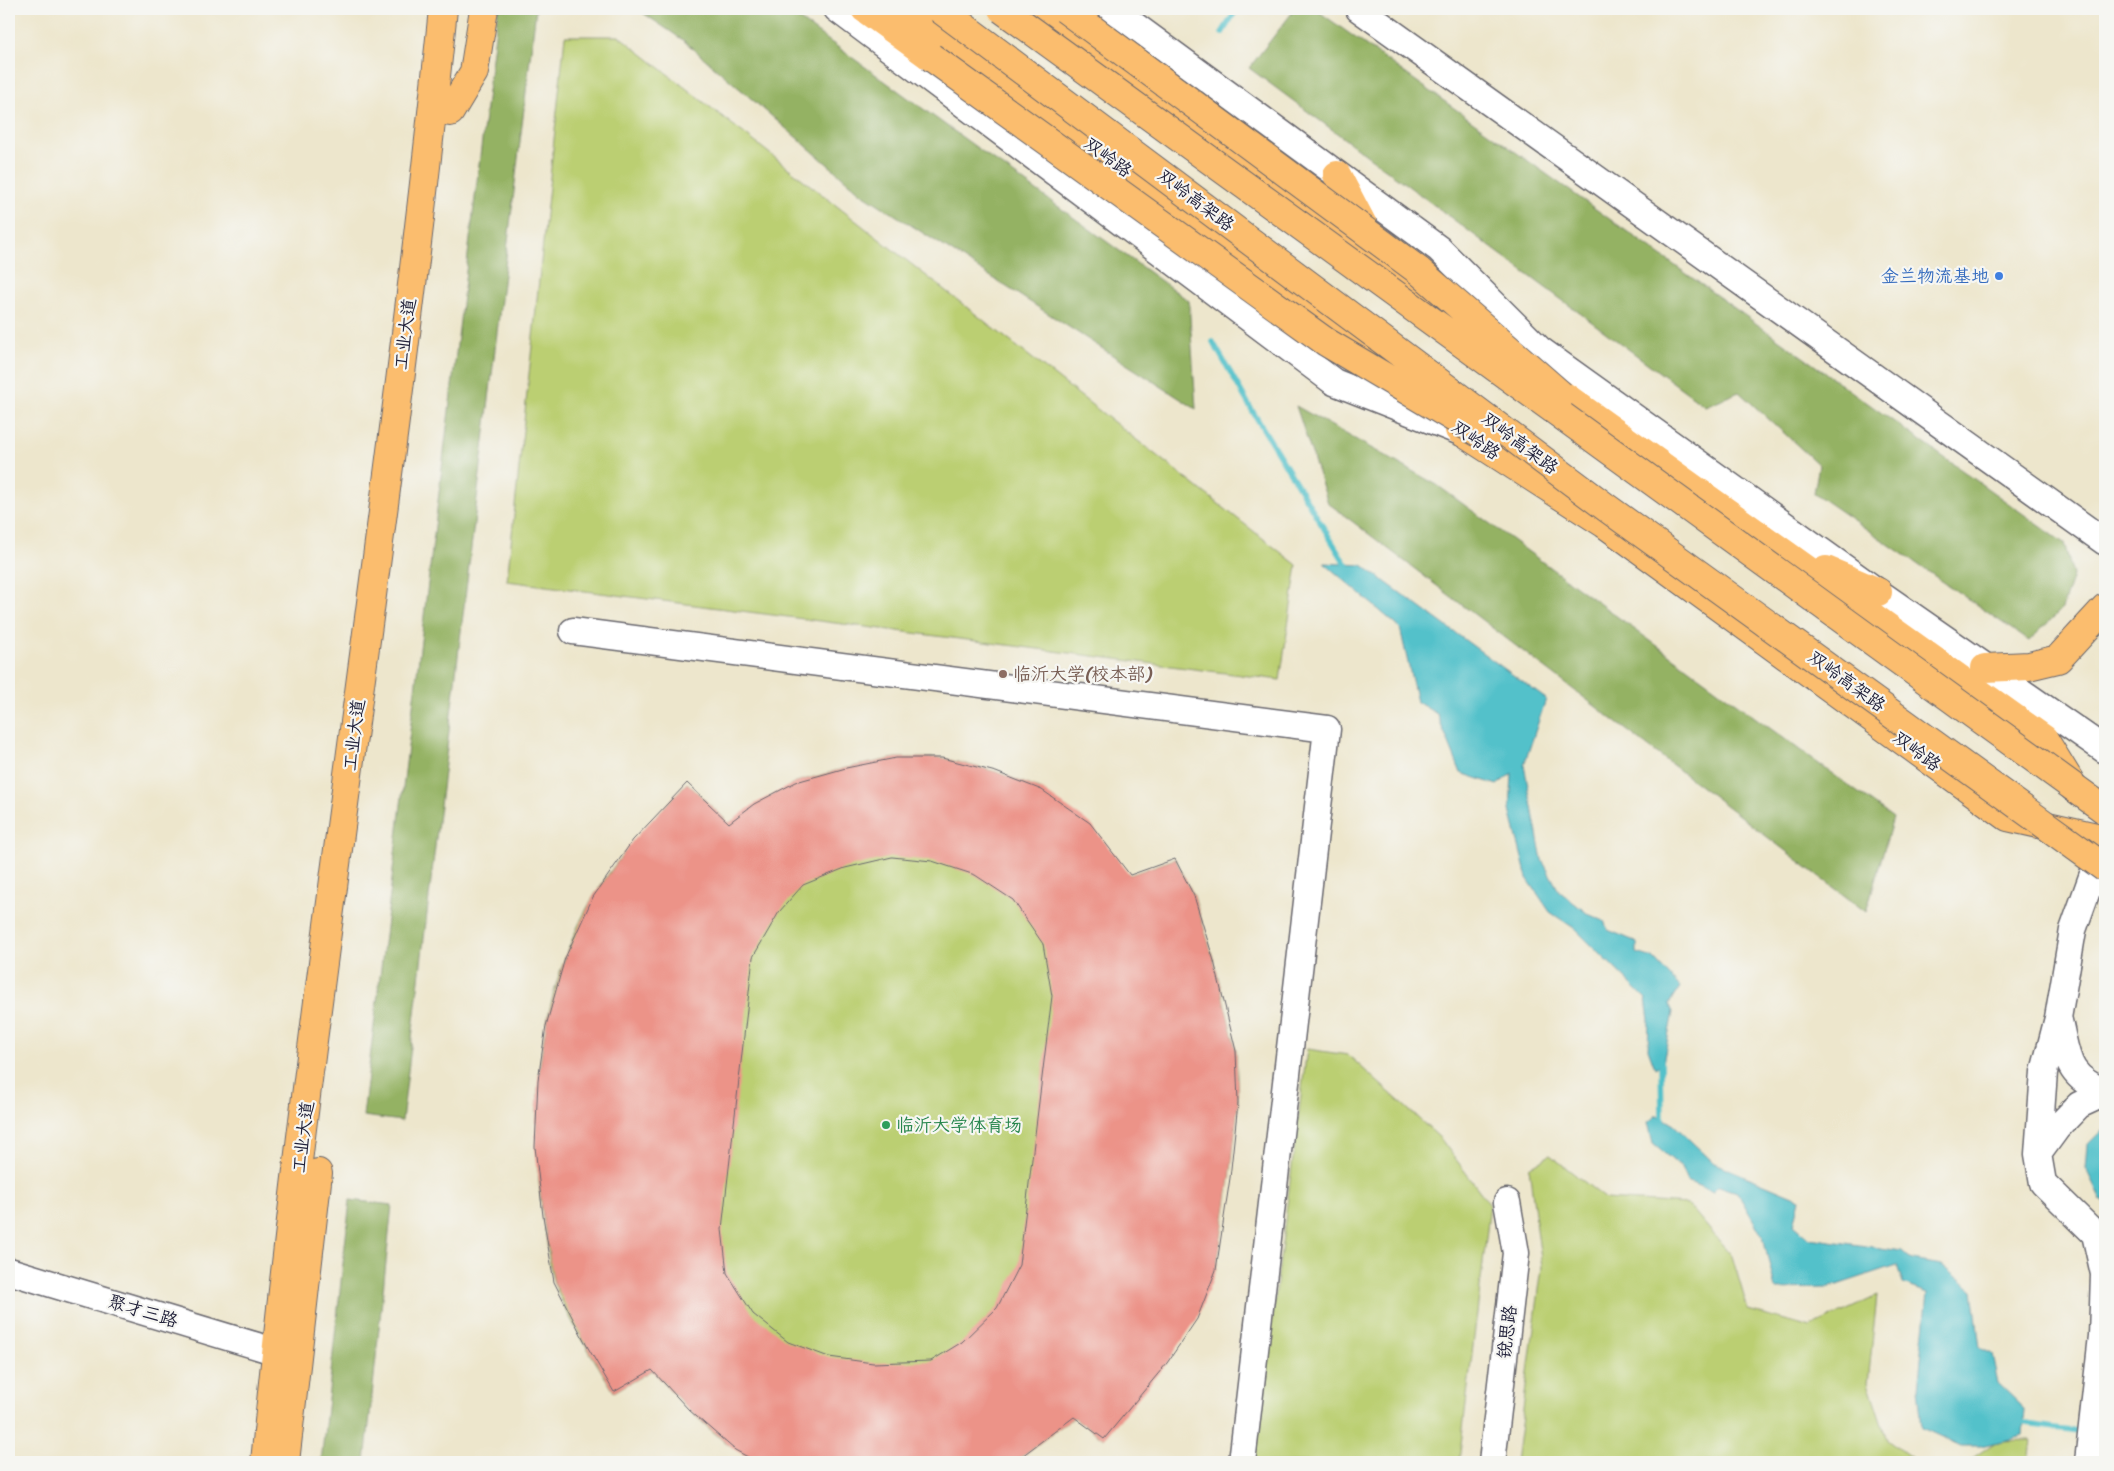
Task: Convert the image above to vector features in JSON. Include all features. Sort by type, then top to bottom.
[{"type":"main road","name":"工业大道","points":[[265,1462],[319,1004],[383,518],[443,9]]},
{"type":"main road","name":"工业大道","points":[[285,1462],[336,1006],[399,530],[462,9]]},
{"type":"main road","points":[[450,112],[474,72],[484,9]]},
{"type":"main road","points":[[865,9],[1326,342],[1607,508]]},
{"type":"main road","name":"双岭路","points":[[898,9],[935,32],[1296,291],[1463,433],[1606,524],[2008,818],[2105,839]]},
{"type":"main road","name":"双岭高架路","points":[[940,9],[1607,508],[2105,868]]},
{"type":"main road","points":[[1002,9],[2105,810]]},
{"type":"main road","points":[[1029,9],[2044,740],[2105,839]]},
{"type":"main road","points":[[1066,9],[1419,271],[1696,513]]},
{"type":"main road","points":[[1338,175],[1384,266]]},
{"type":"main road","points":[[1776,548],[1878,592]]},
{"type":"main road","points":[[1985,668],[2029,666],[2058,658],[2105,608]]},
{"type":"street","points":[[837,9],[1334,382],[1463,433]]},
{"type":"street","points":[[1112,9],[1439,249],[1540,349],[1985,668],[2105,750]]},
{"type":"street","points":[[1360,9],[2105,542]]},
{"type":"street","points":[[573,630],[1327,729],[1242,1462]]},
{"type":"street","points":[[2088,1462],[2102,1336],[2104,1274],[2100,1235],[2043,1183],[2038,1154],[2044,1072],[2058,1018],[2073,930],[2105,839]]},
{"type":"street","points":[[2058,1018],[2071,1069],[2087,1085],[2105,1093]]},
{"type":"street","points":[[2038,1154],[2057,1128],[2079,1105],[2105,1093]]},
{"type":"street","name":"锐思路","points":[[1492,1462],[1516,1253],[1507,1202]]},
{"type":"street","name":"聚才三路","points":[[9,1272],[277,1352]]},
{"type":"green space","points":[[498,9],[536,9],[402,1121],[363,1116]]},
{"type":"green space","points":[[637,9],[785,9],[1189,301],[1196,409],[861,193],[683,40]]},
{"type":"green space","points":[[1295,9],[1315,9],[2064,543],[2073,575],[2062,609],[2029,641],[1814,493],[1819,465],[1739,392],[1705,406],[1249,68]]},
{"type":"green space","points":[[565,36],[619,36],[1297,565],[1280,680],[507,581]]},
{"type":"green space","points":[[1296,406],[1437,485],[1893,818],[1866,912],[1328,503]]},
{"type":"green space","name":"临沂大学体育场","points":[[896,758],[942,758],[996,772],[1042,790],[1130,875],[1175,859],[1194,896],[1214,961],[1236,1051],[1238,1103],[1230,1178],[1216,1270],[1104,1439],[1074,1417],[1014,1462],[757,1462],[727,1443],[701,1421],[652,1370],[614,1392],[566,1310],[554,1283],[550,1264],[540,1189],[537,1146],[537,1102],[548,1016],[559,974],[575,934],[594,896],[626,851],[687,783],[729,823],[796,782],[846,768]]},
{"type":"green space","points":[[1307,1049],[1348,1055],[1440,1138],[1490,1205],[1459,1462],[1254,1462]]},
{"type":"green space","points":[[1550,1155],[1606,1199],[1688,1204],[1732,1256],[1748,1310],[1811,1327],[1877,1296],[1868,1383],[1887,1440],[1916,1462],[1516,1462],[1542,1267],[1529,1168]]},
{"type":"green space","points":[[350,1200],[392,1205],[365,1462],[321,1462]]},
{"type":"green space","points":[[2031,1440],[2028,1462],[1967,1462],[1997,1441]]},
{"type":"water","points":[[1324,563],[1362,565],[1546,699],[1524,765],[1542,860],[1559,891],[1588,914],[1604,921],[1608,930],[1637,942],[1637,953],[1653,958],[1680,987],[1669,1004],[1673,1012],[1663,1063],[1655,1068],[1648,1049],[1649,1020],[1646,999],[1574,928],[1550,912],[1527,878],[1510,810],[1512,773],[1497,785],[1461,773],[1437,714],[1417,702],[1400,628]]},
{"type":"water","points":[[1657,1115],[1674,1125],[1714,1163],[1800,1199],[1794,1225],[1809,1238],[1902,1251],[1912,1260],[1942,1265],[1973,1290],[1980,1348],[1992,1354],[1998,1383],[2025,1409],[2023,1436],[1981,1446],[1961,1446],[1922,1428],[1918,1388],[1928,1293],[1903,1284],[1897,1265],[1828,1288],[1775,1289],[1763,1237],[1737,1192],[1719,1186],[1713,1192],[1687,1181],[1681,1167],[1653,1144],[1648,1122]]},
{"type":"water","points":[[2105,1127],[2105,1203],[2101,1200],[2086,1169],[2088,1144]]},
{"type":"building","name":"临沂大学体育场","points":[[896,758],[942,758],[996,772],[1042,790],[1090,823],[1130,875],[1175,859],[1194,896],[1214,961],[1236,1051],[1238,1103],[1230,1178],[1216,1270],[1197,1319],[1167,1363],[1104,1439],[1074,1417],[1014,1462],[757,1462],[735,1450],[689,1410],[652,1370],[614,1392],[587,1346],[554,1282],[543,1216],[535,1147],[538,1080],[546,1026],[565,958],[593,897],[633,840],[687,783],[729,823],[754,804],[796,782],[846,768]],"holes":[[[892,857],[932,861],[975,875],[1013,900],[1043,944],[1052,996],[1019,1265],[997,1308],[962,1342],[931,1361],[873,1363],[829,1357],[788,1342],[753,1314],[727,1273],[722,1229],[753,957],[779,912],[803,885],[845,868]]]},
{"type":"waterway","points":[[1222,33],[1237,9]]},
{"type":"waterway","points":[[1213,342],[1253,412],[1345,563],[1351,569]]},
{"type":"waterway","points":[[1661,1058],[1662,1124]]},
{"type":"waterway","points":[[2018,1423],[2086,1432]]},
{"type":"place","name":"金兰物流基地","points":[[1999,276]]},
{"type":"place","name":"临沂大学(校本部)","points":[[1003,674]]},
{"type":"place","name":"临沂大学体育场","points":[[886,1125]]}]
